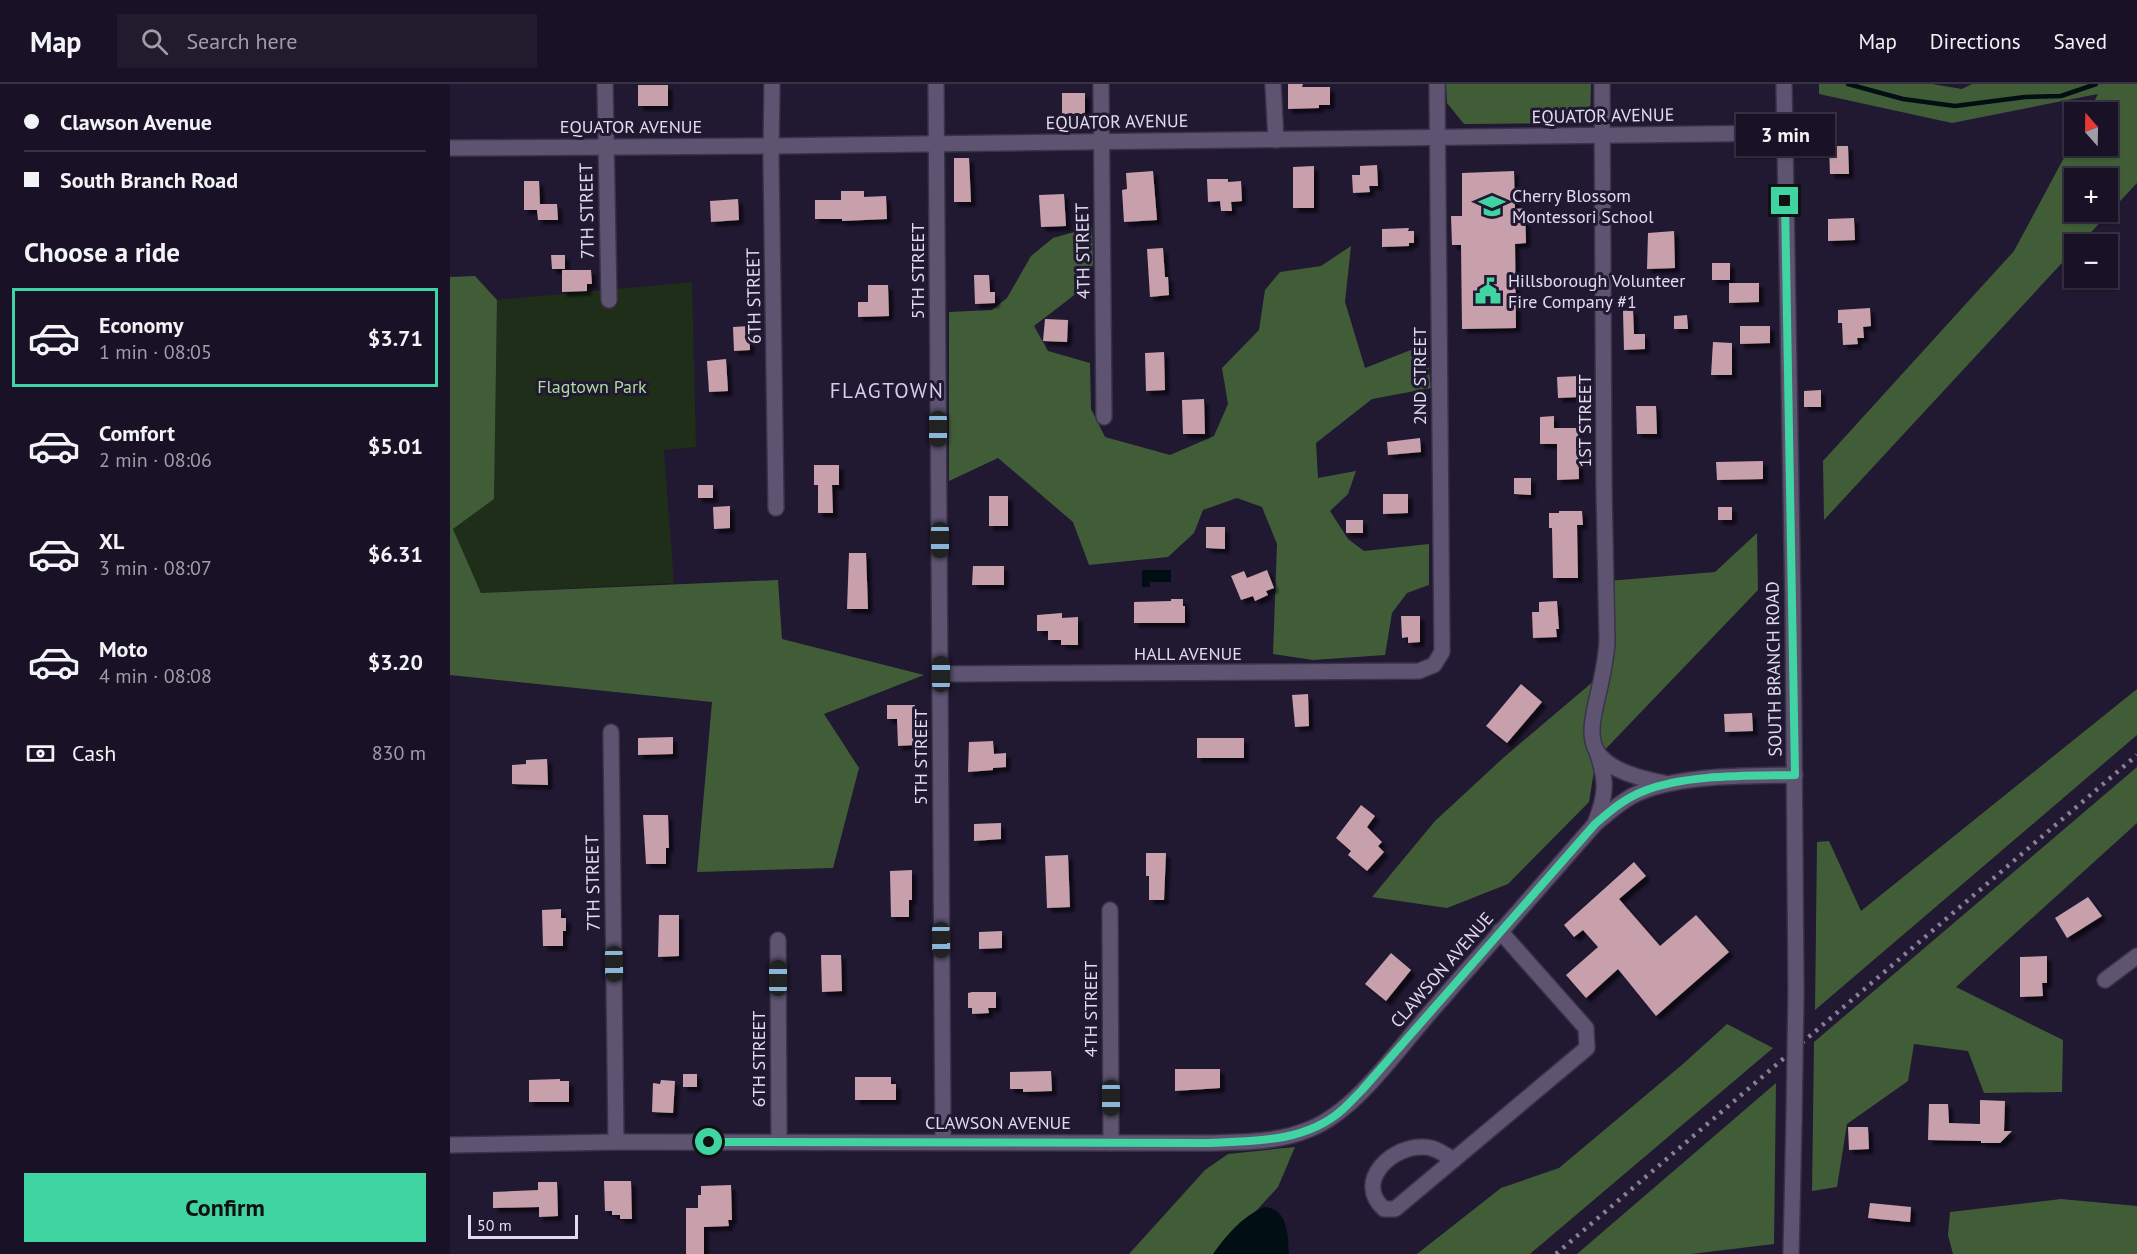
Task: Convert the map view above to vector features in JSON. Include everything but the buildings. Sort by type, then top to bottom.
[{"type":"street","name":"7TH STREET","points":[[604,84],[609,300]]},
{"type":"street","name":"6TH STREET","points":[[772,84],[776,508]]},
{"type":"street","name":"5TH STREET","points":[[936,84],[943,1142]]},
{"type":"street","name":"4TH STREET","points":[[1101,84],[1104,417]]},
{"type":"street","points":[[1274,84],[1276,140]]},
{"type":"street","name":"2ND STREET","points":[[1434,665],[1442,652],[1437,84]]},
{"type":"street","name":"1ST STREET","points":[[1595,824],[1605,789],[1604,772],[1592,740],[1591,724],[1606,664],[1607,641],[1602,84]]},
{"type":"street","name":"SOUTH BRANCH ROAD","points":[[1784,84],[1795,775],[1796,992],[1791,1254]]},
{"type":"street","name":"EQUATOR AVENUE","points":[[450,148],[1784,133]]},
{"type":"street","name":"HALL AVENUE","points":[[941,674],[1419,671],[1434,665]]},
{"type":"street","name":"7TH STREET","points":[[611,732],[616,1142]]},
{"type":"street","points":[[1598,755],[1635,777],[1666,783]]},
{"type":"street","name":"CLAWSON AVENUE","points":[[450,1145],[616,1142],[1206,1143],[1257,1141],[1287,1136],[1311,1129],[1340,1112],[1362,1090],[1595,824],[1616,806],[1630,797],[1666,783],[1795,775]]},
{"type":"street","name":"4TH STREET","points":[[1110,910],[1111,1143]]},
{"type":"street","points":[[1454,1160],[1434,1148],[1412,1148],[1400,1152],[1379,1169],[1373,1179],[1372,1191],[1376,1202],[1384,1209],[1395,1209],[1454,1160],[1587,1048],[1586,1028],[1500,931]]},
{"type":"street","name":"6TH STREET","points":[[778,940],[779,1142]]},
{"type":"street","points":[[2105,980],[2137,956]]},
{"type":"green space","points":[[1446,84],[1591,84],[1590,123],[1464,124],[1447,103]]},
{"type":"green space","points":[[1819,84],[1932,84],[1962,89],[1972,84],[2137,84],[2137,183],[2118,203],[2118,168],[2064,168],[2064,222],[2101,222],[2089,234],[2064,234],[2064,261],[1824,520],[1823,461],[2014,251],[2065,156],[2118,156],[2118,102],[2094,102],[2098,94],[1952,123],[1819,94]]},
{"type":"green space","points":[[1092,227],[1093,263],[1086,286],[1034,326],[1048,351],[1090,363],[1091,409],[1105,437],[1170,455],[1214,436],[1228,404],[1222,368],[1259,330],[1265,290],[1280,272],[1321,266],[1351,246],[1345,302],[1365,368],[1426,344],[1431,388],[1372,399],[1316,443],[1318,478],[1356,471],[1348,494],[1330,511],[1348,539],[1364,551],[1429,544],[1429,585],[1407,593],[1392,613],[1385,655],[1313,660],[1273,654],[1277,544],[1262,507],[1237,498],[1203,510],[1194,533],[1168,557],[1089,565],[1073,522],[998,458],[949,481],[949,312],[992,310],[1007,298],[1031,256],[1053,238]]},
{"type":"green space","points":[[475,276],[497,300],[494,499],[453,529],[481,593],[778,580],[782,639],[924,675],[824,714],[859,768],[833,868],[697,872],[712,702],[450,675],[450,277]]},
{"type":"green space","name":"Flagtown Park","points":[[692,282],[696,447],[664,450],[674,583],[481,593],[453,529],[494,499],[497,300]]},
{"type":"green space","points":[[1757,533],[1758,590],[1596,759],[1589,802],[1508,884],[1447,908],[1372,897],[1435,821],[1502,759],[1608,669],[1608,581],[1715,572]]},
{"type":"green space","points":[[2137,689],[2137,735],[1815,1010],[1817,842],[1829,841],[1861,911]]},
{"type":"green space","points":[[2137,767],[2137,823],[1956,987],[2063,1040],[2062,1092],[1984,1093],[1968,1051],[1914,1044],[1908,1081],[1847,1124],[1837,1187],[1812,1191],[1814,1042]]},
{"type":"green space","points":[[1727,1024],[1773,1048],[1530,1254],[1417,1254],[1501,1188],[1559,1168]]},
{"type":"green space","points":[[1776,1083],[1774,1244],[1691,1254],[1577,1254]]},
{"type":"green space","points":[[1295,1147],[1278,1187],[1217,1254],[1129,1254],[1205,1170],[1228,1154]]},
{"type":"green space","points":[[2061,1199],[2137,1206],[2137,1254],[1953,1254],[1948,1235],[1950,1212]]},
{"type":"shaded area","points":[[1142,570],[1171,570],[1171,582],[1150,582],[1150,587],[1142,587]]},
{"type":"shaded area","points":[[1264,1207],[1278,1212],[1282,1217],[1287,1231],[1289,1254],[1213,1254],[1249,1215]]},
{"type":"waterway","points":[[1848,84],[1903,99],[1955,106],[2025,97],[2061,96],[2096,84]]},
{"type":"railway","points":[[1556,1254],[2137,755]]},
{"type":"place","name":"Cherry Blossom Montessori School","points":[[1492,206]]},
{"type":"place","name":"Hillsborough Volunteer Fire Company #1","points":[[1488,291]]},
{"type":"district","name":"FLAGTOWN","points":[[887,391]]},
{"type":"route","points":[[709,1142],[1206,1143],[1257,1141],[1311,1129],[1340,1112],[1362,1090],[1595,824],[1616,806],[1643,791],[1666,783],[1795,775],[1785,201]]}]
